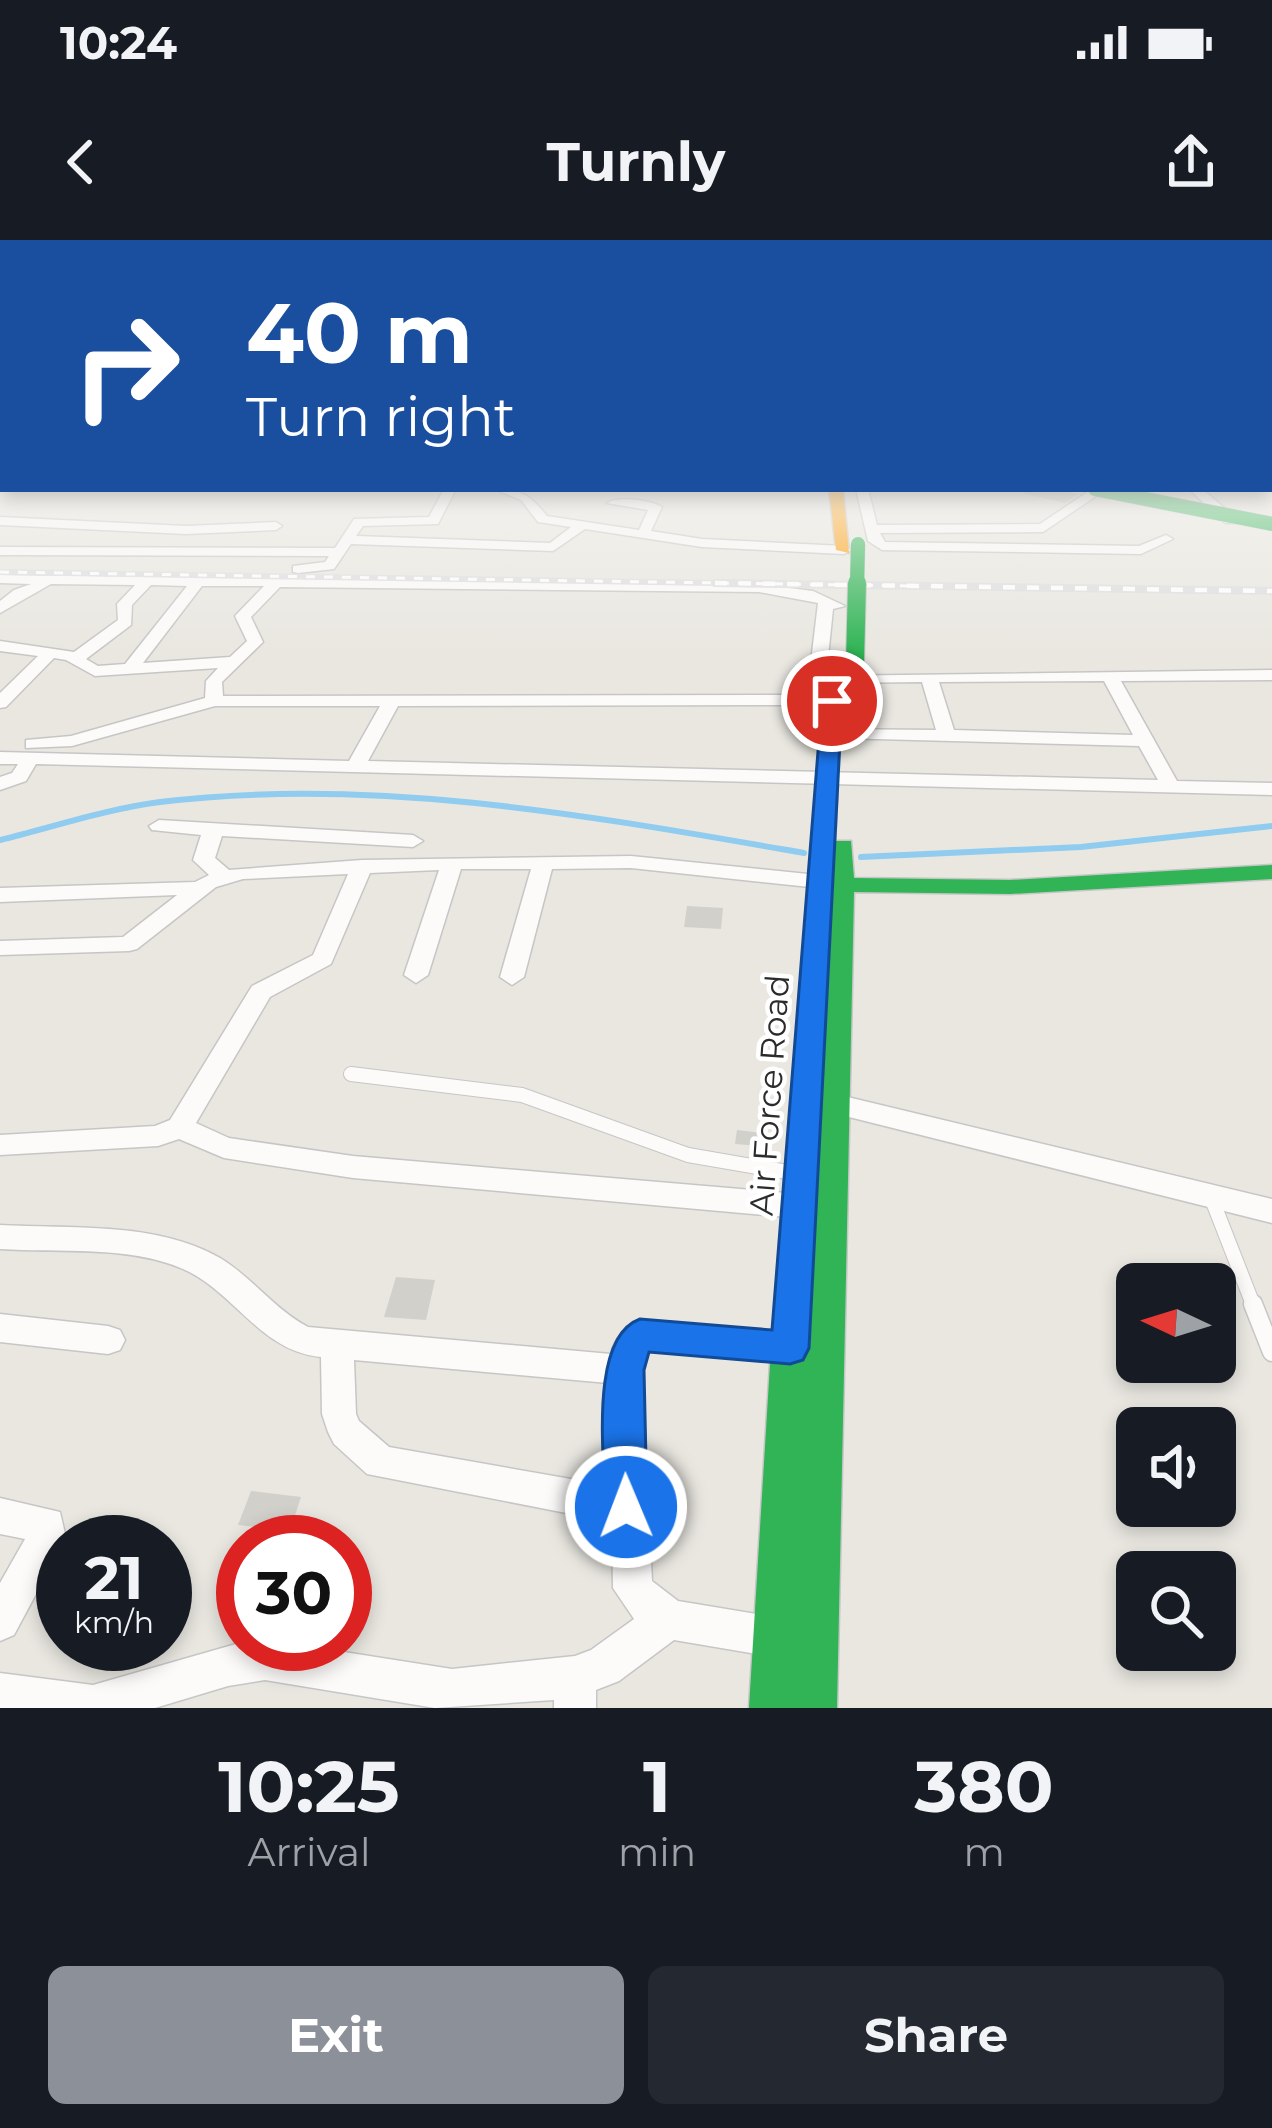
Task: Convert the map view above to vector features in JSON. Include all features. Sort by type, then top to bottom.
[{"type":"street","points":[[0,564],[324,569],[363,521],[433,521],[436,516]]},
{"type":"street","points":[[536,516],[703,543],[858,541],[1042,528],[1060,516]]},
{"type":"street","points":[[644,532],[652,516]]},
{"type":"street","name":"Air Force Road","points":[[773,1708],[798,1206],[837,778],[839,676],[832,603],[858,541],[847,516]]},
{"type":"street","name":"Air Force Road","points":[[839,676],[858,541],[853,516]]},
{"type":"street","points":[[858,541],[860,516]]},
{"type":"street","points":[[1210,516],[1272,522]]},
{"type":"street","points":[[1225,516],[1230,520]]},
{"type":"street","points":[[1237,516],[1272,522]]},
{"type":"street","points":[[0,521],[198,530],[279,521],[254,569]]},
{"type":"street","points":[[0,551],[553,547],[582,526]]},
{"type":"street","points":[[174,550],[198,530]]},
{"type":"street","points":[[858,541],[891,548],[1141,550],[1166,539]]},
{"type":"street","points":[[0,579],[759,588],[832,603],[839,676]]},
{"type":"street","points":[[0,609],[20,593],[53,580]]},
{"type":"street","points":[[77,658],[126,622],[124,604],[148,581]]},
{"type":"street","points":[[130,669],[197,581]]},
{"type":"street","points":[[214,701],[214,681],[255,642],[243,616],[277,582]]},
{"type":"street","points":[[0,646],[77,658],[95,671],[232,662]]},
{"type":"street","points":[[0,703],[51,652]]},
{"type":"street","points":[[2,758],[27,744],[72,741],[214,701],[393,698],[839,676],[1272,674]]},
{"type":"street","points":[[929,678],[947,736]]},
{"type":"street","points":[[1111,678],[1171,787]]},
{"type":"street","points":[[357,764],[393,698]]},
{"type":"street","points":[[838,735],[1146,741]]},
{"type":"street","points":[[2,758],[1272,789]]},
{"type":"street","points":[[0,784],[20,777],[30,758]]},
{"type":"street","points":[[403,864],[424,815]]},
{"type":"street","points":[[159,826],[413,841]]},
{"type":"street","points":[[213,830],[204,860],[223,875]]},
{"type":"street","points":[[416,976],[452,863]]},
{"type":"street","points":[[512,977],[543,863]]},
{"type":"street","points":[[0,948],[129,944],[198,888],[223,875],[362,866],[650,863],[830,883],[972,888],[1272,872]]},
{"type":"street","points":[[3,1150],[158,1136],[180,1127],[261,992],[323,959],[362,866]]},
{"type":"street","name":"Air Force Road","points":[[813,1708],[835,1103],[830,883]]},
{"type":"street","points":[[0,895],[198,888]]},
{"type":"street","points":[[835,1103],[1272,1211]]},
{"type":"street","points":[[180,1127],[224,1148],[353,1167],[798,1206]]},
{"type":"street","points":[[0,1237],[180,1253],[218,1275],[286,1334],[337,1344],[625,1370]]},
{"type":"street","points":[[0,1328],[108,1340]]},
{"type":"street","points":[[776,1637],[668,1619],[644,1609],[633,1588],[626,1507],[625,1370],[628,1349],[640,1336],[790,1348]]},
{"type":"street","points":[[337,1344],[339,1414],[346,1432],[380,1462],[626,1507]]},
{"type":"street","points":[[0,1516],[47,1525],[47,1538],[0,1621]]},
{"type":"street","points":[[0,1694],[94,1706],[228,1665],[265,1660],[452,1690],[575,1692],[668,1619]]},
{"type":"lane","points":[[351,1075],[522,1095],[688,1155],[801,1174]]},
{"type":"lane","points":[[1210,1195],[1272,1352]]},
{"type":"building","points":[[687,906],[723,908],[721,929],[684,927]]},
{"type":"building","points":[[737,1130],[762,1133],[761,1146],[735,1144]]},
{"type":"building","points":[[396,1277],[435,1280],[426,1320],[384,1317]]},
{"type":"building","points":[[251,1491],[301,1497],[295,1515],[242,1515]]},
{"type":"waterway","points":[[0,840],[160,802],[322,794],[483,804],[804,853]]},
{"type":"waterway","points":[[861,857],[1081,847],[1272,826]]},
{"type":"railway","points":[[0,572],[793,584]]},
{"type":"railway","points":[[715,583],[793,584]]},
{"type":"railway","points":[[793,584],[1272,591]]},
{"type":"railway","points":[[793,584],[916,586]]},
{"type":"traffic: fast","points":[[1229,516],[1272,524]]},
{"type":"traffic: fast","points":[[855,663],[858,544]]},
{"type":"traffic: fast","points":[[773,1708],[790,1348],[835,662]]},
{"type":"traffic: fast","points":[[813,1708],[843,846]]},
{"type":"traffic: fast","points":[[842,885],[1010,887],[1272,872]]},
{"type":"traffic: slow","points":[[839,516],[844,550]]},
{"type":"route","points":[[626,1507],[625,1370],[628,1349],[640,1336],[663,1334],[790,1348],[832,701]]}]
